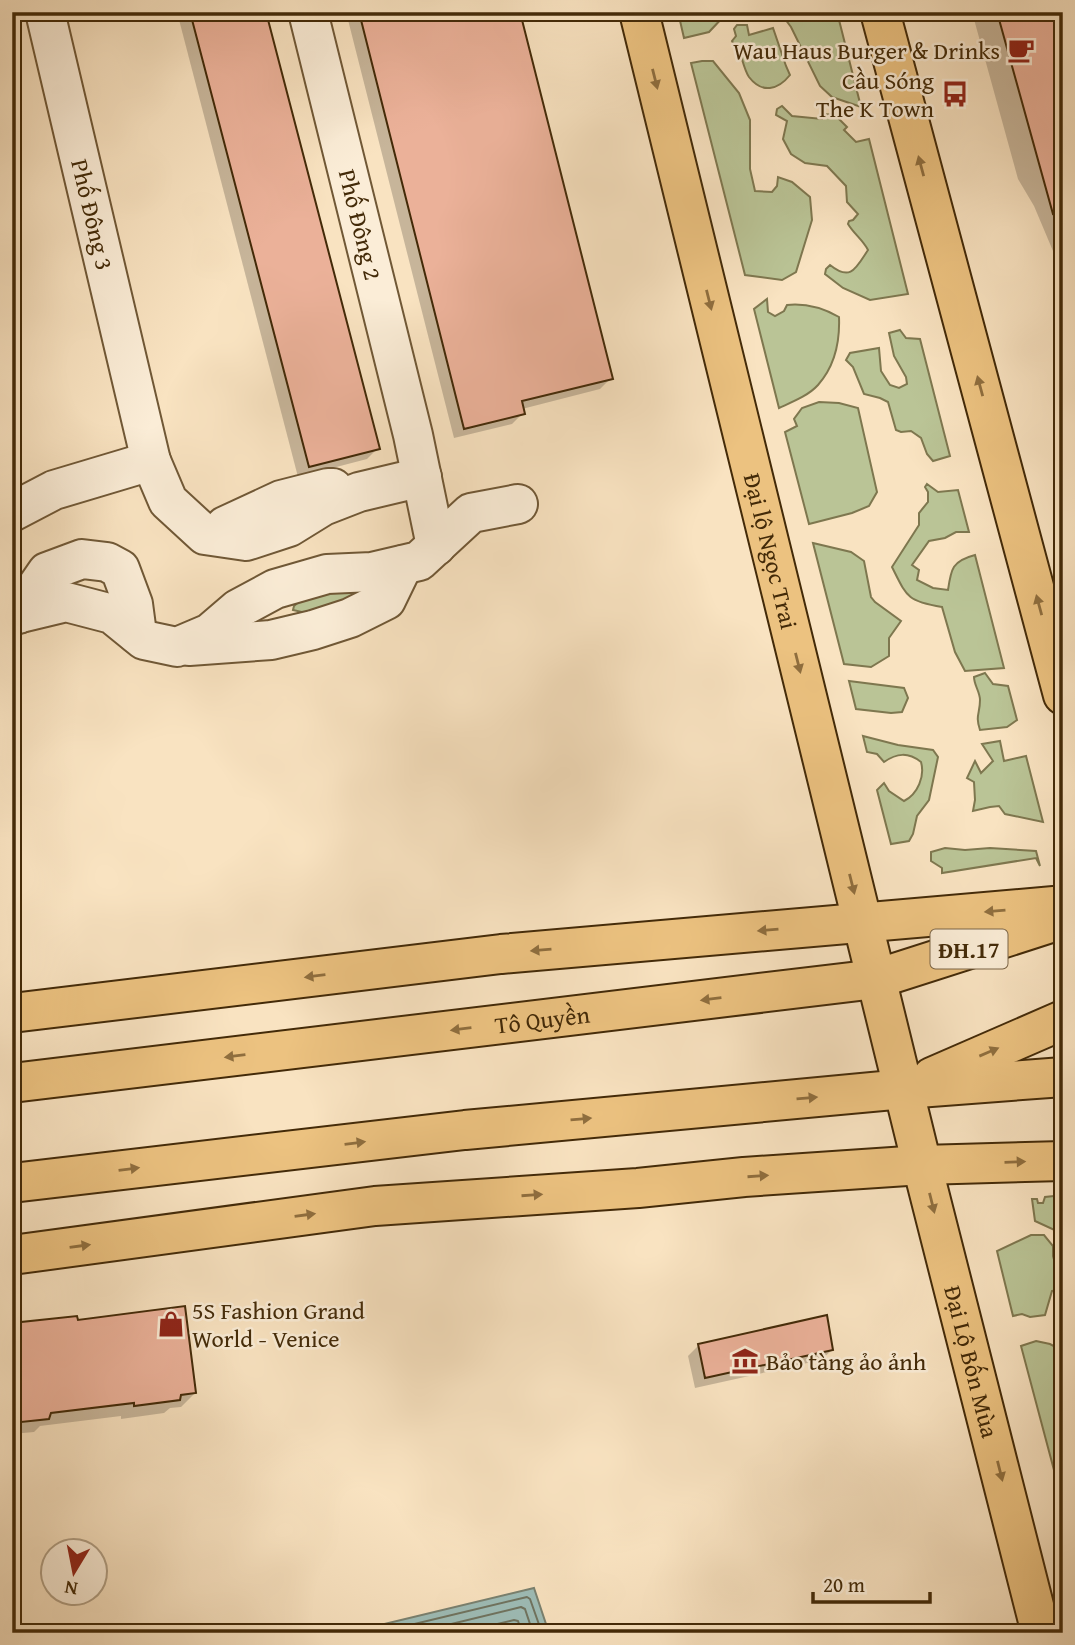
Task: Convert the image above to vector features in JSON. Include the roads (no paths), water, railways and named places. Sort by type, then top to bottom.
[{"type":"main road","name":"Đại lộ Ngọc Trai","points":[[639,12],[904,1089]]},
{"type":"main road","points":[[880,12],[1063,695]]},
{"type":"main road","points":[[12,1013],[501,954],[1063,905]]},
{"type":"main road","name":"Tô Quyền","points":[[12,1083],[876,979],[1063,919]]},
{"type":"main road","points":[[904,1089],[1063,1020]]},
{"type":"main road","points":[[12,1183],[465,1130],[1063,1077]]},
{"type":"main road","name":"Đại Lộ Bốn Mùa","points":[[904,1089],[1041,1633]]},
{"type":"main road","points":[[12,1255],[375,1206],[638,1188],[744,1177],[1063,1161]]},
{"type":"street","name":"Phố Đông 3","points":[[46,12],[151,461],[168,500],[205,535],[246,541],[289,527],[323,506],[359,492],[422,477]]},
{"type":"street","name":"Phố Đông 2","points":[[308,12],[413,435],[436,546]]},
{"type":"street","points":[[12,512],[54,490],[151,461]]},
{"type":"street","points":[[177,647],[210,633],[238,609],[283,586],[327,575],[372,572],[419,561],[471,513],[518,504]]},
{"type":"street","points":[[15,614],[66,602],[112,614],[144,640],[177,647],[271,640],[350,618],[386,600],[403,565]]},
{"type":"street","points":[[283,586],[285,616],[293,635]]},
{"type":"water","points":[[534,1588],[549,1633],[347,1633]]},
{"type":"place","name":"Wau Haus Burger & Drinks","points":[[1021,50]]},
{"type":"place","name":"Cầu Sóng The K Town","points":[[955,94]]},
{"type":"place","name":"5S Fashion Grand World - Venice","points":[[171,1324]]},
{"type":"place","name":"Bảo tàng ảo ảnh","points":[[745,1361]]}]
